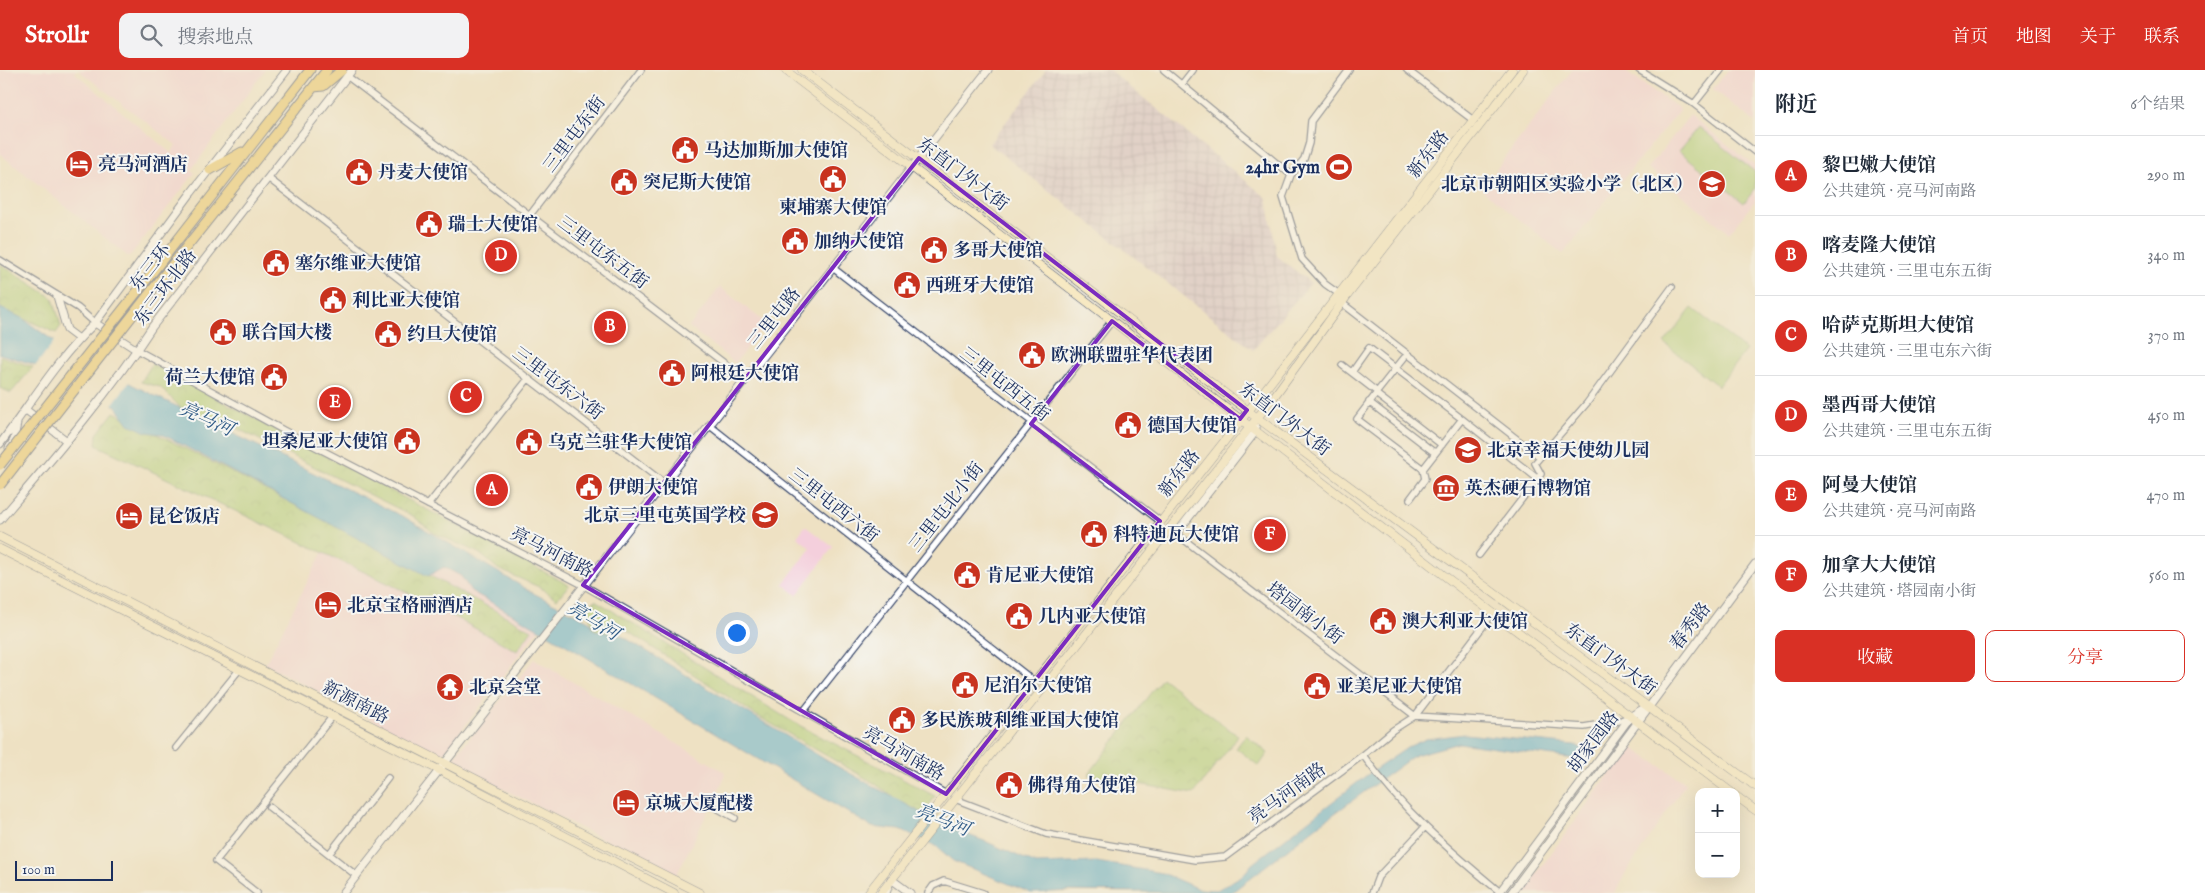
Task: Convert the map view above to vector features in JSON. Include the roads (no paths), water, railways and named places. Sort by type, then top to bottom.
[{"type":"highway","points":[[296,88],[304,70]]},
{"type":"highway","name":"东三环","points":[[0,465],[148,278],[246,149],[310,70]]},
{"type":"highway","name":"东三环","points":[[0,485],[327,70]]},
{"type":"highway","points":[[314,87],[323,86],[347,72]]},
{"type":"highway","points":[[210,170],[246,149]]},
{"type":"main road","name":"东直门外大街","points":[[785,70],[1493,613],[1726,788]]},
{"type":"main road","name":"东直门外大街","points":[[802,70],[1256,417],[1649,705],[1755,786]]},
{"type":"main road","name":"新东路","points":[[868,893],[1339,294],[1512,70]]},
{"type":"main road","name":"新东路","points":[[881,893],[912,851],[1273,398],[1342,303],[1523,70]]},
{"type":"main road","name":"新源南路","points":[[0,537],[700,893]]},
{"type":"main road","name":"新源南路","points":[[0,549],[438,770],[674,893]]},
{"type":"main road","points":[[1740,799],[1755,810]]},
{"type":"street","name":"东三环北路","points":[[0,444],[17,423],[44,381],[77,340],[95,323],[287,70]]},
{"type":"street","name":"三里屯东街","points":[[530,215],[641,70]]},
{"type":"street","name":"三里屯路","points":[[343,893],[988,70]]},
{"type":"street","points":[[1164,70],[1291,175]]},
{"type":"street","points":[[1182,84],[1193,70]]},
{"type":"street","points":[[1339,294],[1325,284],[1302,259],[1283,197],[1291,175],[1304,159],[1309,143],[1311,121],[1349,70]]},
{"type":"street","points":[[1407,70],[1473,120]]},
{"type":"street","points":[[1639,70],[1694,104],[1754,150]]},
{"type":"street","points":[[1694,104],[1721,70]]},
{"type":"street","name":"东三环北路","points":[[0,520],[67,441],[125,368],[152,327],[268,178],[347,72]]},
{"type":"street","name":"三里屯东五街","points":[[347,72],[530,215],[746,379]]},
{"type":"street","name":"三里屯东六街","points":[[268,178],[664,482]]},
{"type":"street","points":[[0,260],[78,308],[95,323],[137,350]]},
{"type":"street","name":"三里屯西五街","points":[[832,268],[1031,424],[1160,521]]},
{"type":"street","points":[[1479,555],[1542,474],[1535,463],[1587,403],[1672,287]]},
{"type":"street","points":[[57,296],[67,330],[77,340]]},
{"type":"street","points":[[1342,303],[1540,458]]},
{"type":"street","name":"三里屯北小街","points":[[803,712],[1112,321]]},
{"type":"street","points":[[1377,393],[1352,372],[1369,348],[1538,478]]},
{"type":"street","name":"亮马河南路","points":[[137,350],[583,585],[946,794]]},
{"type":"street","points":[[1404,358],[1357,419],[1423,469],[1425,479],[1410,499]]},
{"type":"street","points":[[1342,365],[1442,445]]},
{"type":"street","points":[[428,505],[528,379]]},
{"type":"street","points":[[1369,402],[1436,453]]},
{"type":"street","points":[[26,410],[67,441]]},
{"type":"street","points":[[1256,417],[1256,431]]},
{"type":"street","points":[[1423,469],[1462,419]]},
{"type":"street","points":[[0,459],[14,440],[17,423]]},
{"type":"street","name":"三里屯西六街","points":[[709,425],[1035,682]]},
{"type":"street","name":"新东路","points":[[1176,534],[1256,431]]},
{"type":"street","name":"塔园南小街","points":[[1168,528],[1415,716]]},
{"type":"street","name":"春秀路","points":[[1649,705],[1755,564]]},
{"type":"street","name":"亮马河南路","points":[[955,799],[1046,834],[1195,860],[1225,857],[1415,716],[1493,613]]},
{"type":"street","points":[[176,748],[239,670]]},
{"type":"street","name":"胡家园路","points":[[1499,892],[1631,716],[1649,705]]},
{"type":"street","name":"胡家园路","points":[[1511,893],[1649,705]]},
{"type":"street","points":[[1415,716],[1584,727],[1619,721],[1631,716]]},
{"type":"street","points":[[257,893],[216,861],[332,717]]},
{"type":"street","points":[[1363,755],[1383,783],[1425,827],[1499,892]]},
{"type":"street","points":[[329,854],[388,778]]},
{"type":"street","points":[[269,807],[357,876]]},
{"type":"street","points":[[715,807],[735,818]]},
{"type":"street","points":[[1372,893],[1378,877],[1425,827]]},
{"type":"street","points":[[886,893],[891,879],[910,893]]},
{"type":"street","points":[[928,893],[933,886],[944,881],[983,893]]},
{"type":"water","points":[[0,308],[22,318],[51,339],[135,386],[406,518],[535,594],[589,621],[593,629],[622,636],[826,760],[947,827],[987,842],[1036,864],[1097,862],[1162,873],[1199,889],[1217,890],[1243,875],[1252,864],[1367,775],[1410,746],[1426,739],[1465,734],[1575,745],[1584,749],[1582,755],[1575,759],[1459,743],[1415,755],[1316,827],[1231,893],[1070,891],[1031,893],[953,861],[936,846],[900,830],[872,827],[539,629],[471,591],[461,576],[444,567],[428,576],[162,434],[146,432],[129,424],[116,406],[33,364],[0,354]]},
{"type":"place","name":"马达加斯加大使馆","points":[[685,150]]},
{"type":"place","name":"亮马河酒店","points":[[79,164]]},
{"type":"place","name":"24hr Gym","points":[[1339,167]]},
{"type":"place","name":"丹麦大使馆","points":[[359,172]]},
{"type":"place","name":"柬埔寨大使馆","points":[[833,179]]},
{"type":"place","name":"突尼斯大使馆","points":[[624,182]]},
{"type":"place","name":"北京市朝阳区实验小学（北区）","points":[[1712,184]]},
{"type":"place","name":"瑞士大使馆","points":[[429,224]]},
{"type":"place","name":"加纳大使馆","points":[[795,241]]},
{"type":"place","name":"多哥大使馆","points":[[934,250]]},
{"type":"place","name":"墨西哥大使馆","points":[[501,256]]},
{"type":"place","name":"塞尔维亚大使馆","points":[[276,263]]},
{"type":"place","name":"西班牙大使馆","points":[[907,285]]},
{"type":"place","name":"利比亚大使馆","points":[[333,300]]},
{"type":"place","name":"喀麦隆大使馆","points":[[610,327]]},
{"type":"place","name":"联合国大楼","points":[[223,332]]},
{"type":"place","name":"约旦大使馆","points":[[388,334]]},
{"type":"place","name":"欧洲联盟驻华代表团","points":[[1032,355]]},
{"type":"place","name":"阿根廷大使馆","points":[[672,373]]},
{"type":"place","name":"荷兰大使馆","points":[[274,377]]},
{"type":"place","name":"哈萨克斯坦大使馆","points":[[466,397]]},
{"type":"place","name":"阿曼大使馆","points":[[335,403]]},
{"type":"place","name":"德国大使馆","points":[[1128,425]]},
{"type":"place","name":"坦桑尼亚大使馆","points":[[407,441]]},
{"type":"place","name":"乌克兰驻华大使馆","points":[[529,442]]},
{"type":"place","name":"北京幸福天使幼儿园","points":[[1468,450]]},
{"type":"place","name":"伊朗大使馆","points":[[589,487]]},
{"type":"place","name":"英杰硬石博物馆","points":[[1446,488]]},
{"type":"place","name":"黎巴嫩大使馆","points":[[492,490]]},
{"type":"place","name":"北京三里屯英国学校","points":[[765,515]]},
{"type":"place","name":"昆仑饭店","points":[[129,516]]},
{"type":"place","name":"科特迪瓦大使馆","points":[[1094,534]]},
{"type":"place","name":"加拿大大使馆","points":[[1270,535]]},
{"type":"place","name":"肯尼亚大使馆","points":[[967,575]]},
{"type":"place","name":"北京宝格丽酒店","points":[[328,605]]},
{"type":"place","name":"几内亚大使馆","points":[[1019,616]]},
{"type":"place","name":"澳大利亚大使馆","points":[[1383,621]]},
{"type":"place","name":"尼泊尔大使馆","points":[[965,685]]},
{"type":"place","name":"亚美尼亚大使馆","points":[[1317,686]]},
{"type":"place","name":"北京会堂","points":[[450,687]]},
{"type":"place","name":"多民族玻利维亚国大使馆","points":[[902,720]]},
{"type":"place","name":"佛得角大使馆","points":[[1009,785]]},
{"type":"place","name":"京城大厦配楼","points":[[626,803]]},
{"type":"water label","name":"亮马河","points":[[207,418]]},
{"type":"water label","name":"亮马河","points":[[594,620]]},
{"type":"water label","name":"亮马河","points":[[943,819]]}]
